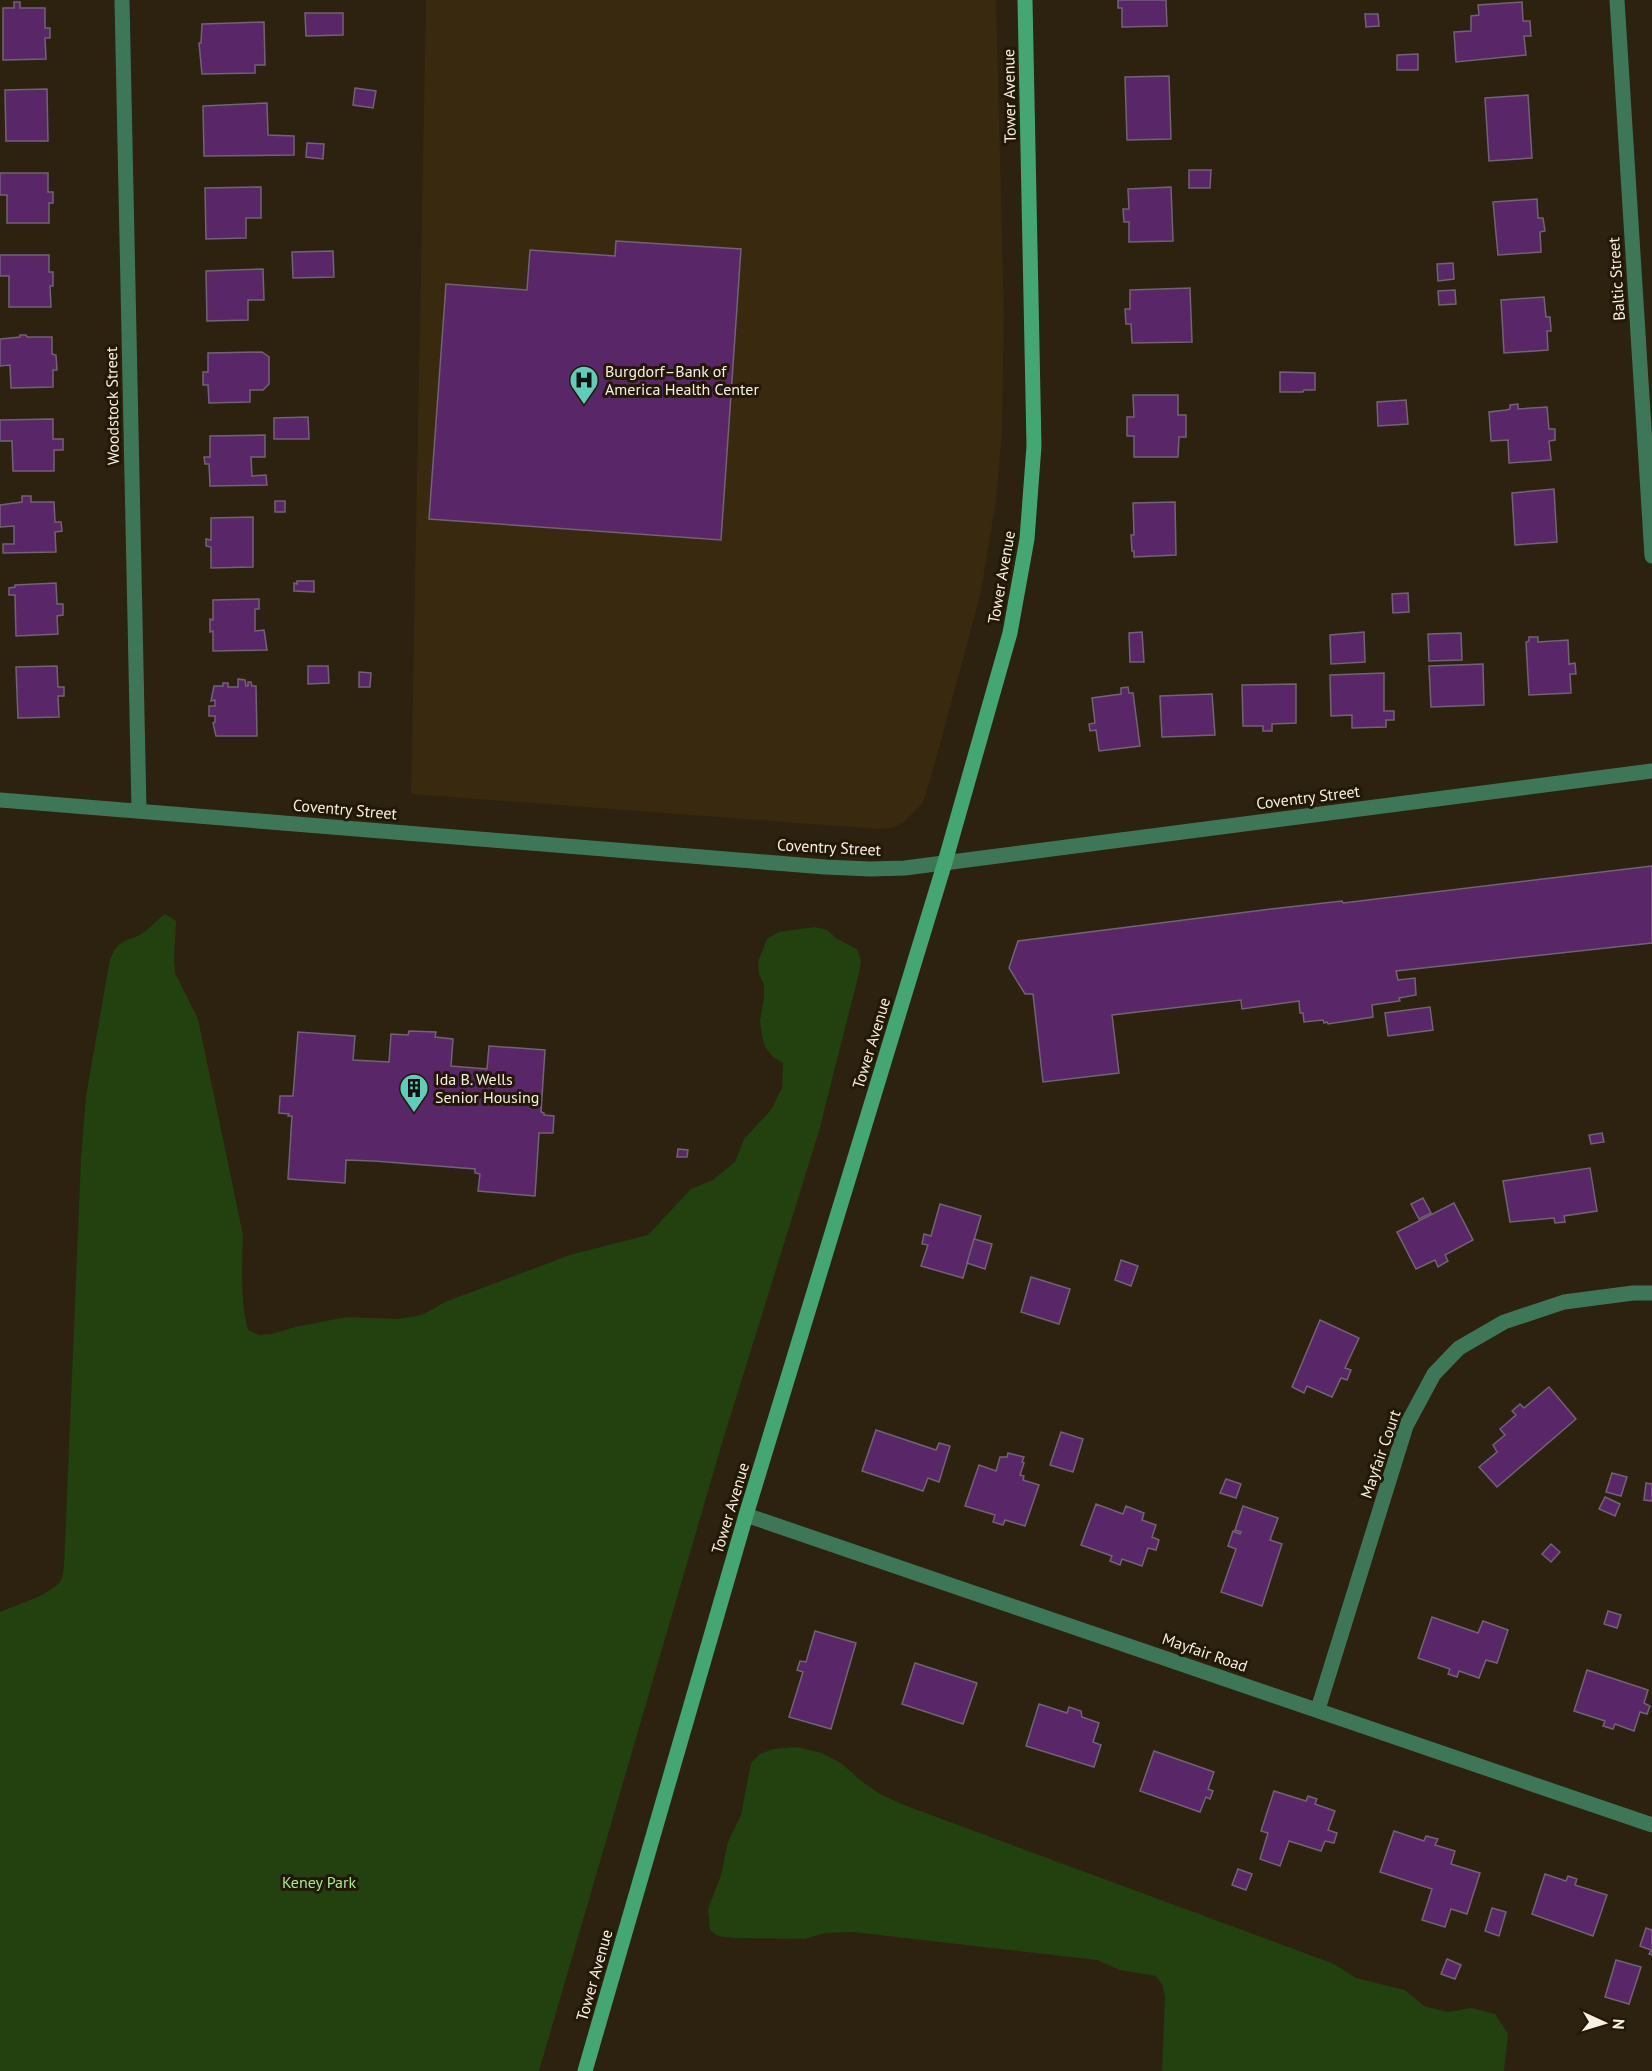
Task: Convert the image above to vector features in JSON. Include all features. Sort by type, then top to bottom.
[{"type":"main road","name":"Tower Avenue","points":[[585,2071],[746,1515],[945,862],[1010,633],[1027,539],[1034,446],[1025,0]]},
{"type":"street","name":"Woodstock Street","points":[[122,0],[139,810]]},
{"type":"street","name":"Baltic Street","points":[[1617,0],[1652,556]]},
{"type":"street","name":"Coventry Street","points":[[0,800],[870,869],[905,868],[1652,771]]},
{"type":"street","name":"Mayfair Court","points":[[1318,1710],[1406,1426],[1434,1374],[1459,1348],[1504,1322],[1564,1302],[1633,1293],[1652,1293]]},
{"type":"street","name":"Mayfair Road","points":[[746,1515],[1652,1825]]},
{"type":"shaded area","points":[[426,0],[996,0],[1004,315],[1002,432],[996,500],[980,596],[930,781],[922,804],[904,822],[892,828],[877,829],[411,794]]},
{"type":"green space","name":"Keney Park","points":[[165,914],[176,921],[175,973],[198,1019],[243,1235],[242,1271],[245,1318],[248,1330],[259,1335],[347,1317],[398,1319],[422,1315],[445,1302],[570,1255],[648,1235],[691,1189],[713,1180],[735,1162],[744,1139],[771,1110],[782,1088],[783,1063],[773,1057],[765,1047],[760,1021],[764,985],[759,974],[758,962],[767,939],[779,932],[815,927],[827,930],[836,938],[857,949],[861,961],[819,1131],[722,1443],[539,2071],[0,2071],[0,1612],[52,1589],[62,1578],[64,1570],[81,1159],[86,1096],[110,959],[118,946],[147,930]]},
{"type":"green space","points":[[797,1747],[821,1753],[841,1763],[880,1794],[904,1805],[1334,1964],[1356,1978],[1405,1990],[1424,2006],[1448,2012],[1472,2008],[1495,2014],[1508,2034],[1504,2071],[1162,2071],[1165,1998],[1163,1986],[1156,1976],[1120,1970],[1097,1960],[853,1932],[825,1933],[805,1939],[737,1938],[716,1935],[710,1930],[708,1909],[721,1875],[728,1842],[741,1815],[751,1763],[760,1754],[773,1749]]},
{"type":"building","points":[[1118,0],[1166,0],[1167,26],[1122,27],[1122,8],[1118,8]]},
{"type":"building","points":[[14,2],[20,2],[20,8],[45,8],[45,28],[50,28],[50,38],[45,38],[46,59],[3,60],[3,8],[14,8]]},
{"type":"building","points":[[1522,2],[1523,21],[1530,21],[1531,36],[1524,36],[1526,55],[1456,62],[1454,32],[1471,31],[1471,16],[1479,15],[1478,5]]},
{"type":"building","points":[[305,13],[343,13],[343,35],[306,36]]},
{"type":"building","points":[[1365,14],[1378,14],[1379,26],[1366,27]]},
{"type":"building","points":[[264,22],[265,65],[255,65],[255,73],[202,74],[199,43],[201,43],[202,24]]},
{"type":"building","points":[[1418,54],[1418,70],[1397,70],[1397,55]]},
{"type":"building","points":[[1169,76],[1171,139],[1127,140],[1125,77]]},
{"type":"building","points":[[355,88],[376,91],[373,108],[353,105]]},
{"type":"building","points":[[47,89],[48,141],[6,141],[5,90]]},
{"type":"building","points":[[1528,95],[1532,158],[1489,161],[1485,98]]},
{"type":"building","points":[[267,103],[268,135],[294,136],[294,155],[204,156],[203,106]]},
{"type":"building","points":[[307,143],[324,144],[323,159],[306,157]]},
{"type":"building","points":[[1189,170],[1211,170],[1210,188],[1189,188]]},
{"type":"building","points":[[0,173],[48,173],[48,192],[53,192],[53,203],[49,203],[49,223],[7,223],[7,195],[0,195]]},
{"type":"building","points":[[261,187],[261,218],[246,218],[246,238],[206,239],[205,188]]},
{"type":"building","points":[[1171,187],[1173,241],[1129,242],[1129,222],[1124,222],[1123,209],[1129,209],[1128,189]]},
{"type":"building","points":[[1537,199],[1538,218],[1543,218],[1545,231],[1540,232],[1541,252],[1498,255],[1493,202]]},
{"type":"building","name":"Burgdorf–Bank of America Health Center","points":[[616,241],[741,249],[721,540],[429,519],[446,284],[527,290],[530,250],[615,256]]},
{"type":"building","points":[[333,251],[334,277],[293,278],[292,252]]},
{"type":"building","points":[[0,255],[49,255],[49,272],[53,272],[53,286],[50,286],[51,307],[9,307],[9,276],[0,276]]},
{"type":"building","points":[[1453,263],[1454,279],[1438,281],[1437,264]]},
{"type":"building","points":[[263,269],[264,300],[248,300],[248,320],[207,321],[206,271]]},
{"type":"building","points":[[1190,288],[1192,342],[1132,343],[1131,324],[1126,324],[1125,309],[1130,309],[1130,290]]},
{"type":"building","points":[[1455,290],[1456,304],[1439,305],[1438,291]]},
{"type":"building","points":[[1544,297],[1546,317],[1550,317],[1551,331],[1547,331],[1548,350],[1504,353],[1501,300]]},
{"type":"building","points":[[20,335],[52,337],[52,354],[56,355],[57,370],[53,370],[53,387],[11,388],[10,365],[0,366],[0,339],[20,337]]},
{"type":"building","points":[[262,352],[269,357],[269,384],[263,390],[250,390],[250,402],[209,403],[208,385],[203,385],[203,372],[208,372],[208,353]]},
{"type":"building","points":[[1280,372],[1315,373],[1315,390],[1280,392]]},
{"type":"building","points":[[1133,395],[1178,395],[1178,415],[1186,415],[1186,437],[1179,437],[1178,457],[1134,457],[1134,436],[1127,436],[1127,417],[1134,417]]},
{"type":"building","points":[[1406,400],[1408,424],[1378,426],[1377,402]]},
{"type":"building","points":[[1518,404],[1518,409],[1547,407],[1549,429],[1555,429],[1555,440],[1549,441],[1551,460],[1509,463],[1508,440],[1491,441],[1489,412],[1510,409],[1510,405]]},
{"type":"building","points":[[308,417],[309,439],[274,439],[274,418]]},
{"type":"building","points":[[53,419],[53,439],[63,439],[63,450],[54,450],[54,471],[13,471],[12,441],[0,441],[0,420]]},
{"type":"building","points":[[265,435],[265,457],[251,457],[252,476],[266,475],[267,485],[210,486],[209,464],[205,464],[204,457],[210,457],[210,436]]},
{"type":"building","points":[[1554,489],[1557,542],[1515,545],[1512,493]]},
{"type":"building","points":[[22,496],[31,496],[31,502],[54,502],[55,522],[61,522],[62,531],[55,532],[56,552],[3,553],[3,544],[14,544],[14,526],[0,527],[0,505],[22,502]]},
{"type":"building","points":[[275,501],[285,501],[285,512],[275,512]]},
{"type":"building","points":[[1175,502],[1176,555],[1134,557],[1131,535],[1134,535],[1133,503]]},
{"type":"building","points":[[253,517],[253,567],[211,568],[211,547],[206,546],[206,539],[211,540],[211,518]]},
{"type":"building","points":[[297,581],[314,581],[314,592],[294,591],[294,583],[297,584]]},
{"type":"building","points":[[56,583],[57,604],[63,604],[63,615],[57,616],[58,634],[16,636],[15,595],[9,595],[9,588],[15,585]]},
{"type":"building","points":[[1408,593],[1409,612],[1393,613],[1392,594]]},
{"type":"building","points":[[259,599],[259,609],[255,609],[255,631],[264,630],[267,650],[213,651],[213,631],[210,632],[210,619],[213,620],[213,600]]},
{"type":"building","points":[[1142,632],[1144,662],[1130,662],[1129,633]]},
{"type":"building","points":[[1364,632],[1365,662],[1331,664],[1330,635]]},
{"type":"building","points":[[1461,633],[1462,660],[1429,661],[1428,634]]},
{"type":"building","points":[[1529,637],[1538,637],[1538,642],[1568,640],[1569,664],[1575,663],[1576,674],[1570,674],[1571,693],[1529,695],[1526,642],[1529,641]]},
{"type":"building","points":[[1483,664],[1484,705],[1431,707],[1429,666]]},
{"type":"building","points":[[57,666],[58,687],[64,687],[64,696],[58,696],[59,717],[18,718],[16,667]]},
{"type":"building","points":[[308,666],[328,666],[329,683],[308,684]]},
{"type":"building","points":[[359,672],[371,673],[370,687],[359,687]]},
{"type":"building","points":[[1384,673],[1384,711],[1394,711],[1394,720],[1386,720],[1386,727],[1352,728],[1352,715],[1331,716],[1330,675]]},
{"type":"building","points":[[238,679],[245,680],[246,686],[248,682],[251,682],[252,686],[256,686],[257,736],[216,736],[213,723],[215,716],[209,716],[209,706],[215,706],[215,700],[211,701],[214,686],[223,686],[223,683],[228,683],[228,687],[238,687]]},
{"type":"building","points":[[1296,684],[1296,723],[1272,724],[1272,731],[1263,731],[1263,726],[1243,726],[1242,685]]},
{"type":"building","points":[[1128,687],[1129,693],[1133,693],[1140,746],[1099,751],[1096,730],[1090,731],[1089,724],[1095,723],[1092,698],[1121,694],[1121,688]]},
{"type":"building","points":[[1212,694],[1215,735],[1162,737],[1160,696]]},
{"type":"building","points":[[1652,866],[1652,943],[1396,971],[1398,980],[1415,978],[1416,995],[1399,998],[1400,1001],[1372,1005],[1373,1017],[1328,1024],[1323,1020],[1304,1022],[1303,1013],[1300,1013],[1299,1001],[1242,1009],[1241,1000],[1112,1015],[1119,1073],[1043,1082],[1033,994],[1025,994],[1009,968],[1018,941],[1271,909],[1342,901],[1343,903]]},
{"type":"building","points":[[1430,1007],[1433,1030],[1388,1036],[1385,1013]]},
{"type":"building","name":"Ida B. Wells Senior Housing","points":[[409,1031],[436,1032],[435,1037],[453,1039],[451,1066],[487,1069],[489,1046],[545,1050],[541,1112],[544,1115],[554,1116],[553,1133],[539,1133],[535,1196],[478,1191],[480,1174],[475,1173],[475,1169],[374,1161],[346,1160],[345,1183],[288,1179],[292,1116],[279,1113],[280,1096],[293,1096],[298,1032],[355,1036],[353,1060],[389,1062],[391,1034],[408,1035]]},
{"type":"building","points":[[1602,1133],[1604,1142],[1591,1144],[1589,1135]]},
{"type":"building","points":[[678,1149],[688,1150],[687,1157],[677,1157]]},
{"type":"building","points":[[1590,1168],[1597,1211],[1564,1216],[1565,1222],[1555,1223],[1554,1218],[1510,1222],[1503,1181]]},
{"type":"building","points":[[1423,1198],[1431,1213],[1419,1219],[1411,1204]]},
{"type":"building","points":[[1454,1203],[1473,1240],[1445,1255],[1448,1261],[1438,1267],[1435,1260],[1416,1269],[1397,1232]]},
{"type":"building","points":[[940,1204],[981,1216],[963,1278],[921,1266],[928,1245],[922,1244],[924,1234],[931,1236]]},
{"type":"building","points":[[974,1239],[992,1244],[985,1269],[967,1263]]},
{"type":"building","points":[[1121,1260],[1138,1266],[1131,1286],[1115,1280]]},
{"type":"building","points":[[1031,1277],[1070,1289],[1059,1324],[1021,1312]]},
{"type":"building","points":[[1320,1320],[1359,1338],[1345,1368],[1351,1370],[1347,1380],[1341,1378],[1332,1397],[1307,1386],[1304,1393],[1292,1387]]},
{"type":"building","points":[[1549,1387],[1576,1419],[1497,1487],[1479,1467],[1497,1452],[1493,1445],[1505,1435],[1500,1429],[1516,1415],[1512,1411],[1520,1404],[1524,1408]]},
{"type":"building","points":[[876,1430],[936,1450],[939,1443],[950,1446],[939,1482],[928,1478],[923,1491],[862,1471]]},
{"type":"building","points":[[1061,1432],[1083,1439],[1073,1472],[1050,1465]]},
{"type":"building","points":[[1008,1453],[1024,1457],[1020,1475],[1024,1476],[1023,1480],[1039,1485],[1025,1526],[1005,1520],[1003,1525],[993,1522],[995,1515],[965,1506],[979,1465],[996,1471],[1000,1457],[1007,1457]]},
{"type":"building","points":[[1612,1473],[1627,1477],[1621,1496],[1606,1492]]},
{"type":"building","points":[[1226,1479],[1241,1484],[1236,1498],[1220,1493]]},
{"type":"building","points":[[1646,1483],[1652,1484],[1652,1501],[1644,1500]]},
{"type":"building","points":[[1605,1497],[1620,1504],[1615,1516],[1599,1509]]},
{"type":"building","points":[[1096,1504],[1123,1514],[1126,1506],[1144,1513],[1142,1520],[1156,1525],[1152,1537],[1159,1540],[1156,1550],[1148,1548],[1142,1566],[1122,1559],[1120,1565],[1110,1561],[1112,1556],[1081,1545]]},
{"type":"building","points":[[1243,1506],[1278,1518],[1270,1540],[1282,1544],[1262,1606],[1221,1592],[1236,1549],[1228,1546],[1233,1531],[1240,1534],[1241,1532],[1235,1530]]},
{"type":"building","points":[[1551,1544],[1560,1552],[1551,1562],[1542,1554]]},
{"type":"building","points":[[1608,1611],[1621,1615],[1617,1628],[1604,1624]]},
{"type":"building","points":[[1432,1617],[1478,1633],[1483,1621],[1508,1630],[1497,1663],[1486,1660],[1479,1678],[1459,1671],[1457,1677],[1448,1674],[1450,1669],[1418,1658]]},
{"type":"building","points":[[815,1631],[856,1643],[831,1729],[789,1717],[803,1672],[797,1670],[800,1661],[806,1662]]},
{"type":"building","points":[[915,1663],[977,1683],[963,1724],[902,1704]]},
{"type":"building","points":[[1587,1670],[1648,1690],[1644,1703],[1650,1706],[1647,1714],[1640,1712],[1634,1731],[1615,1724],[1613,1729],[1603,1726],[1605,1721],[1574,1711]]},
{"type":"building","points":[[1039,1704],[1067,1713],[1069,1707],[1081,1711],[1082,1717],[1099,1723],[1093,1742],[1101,1745],[1094,1767],[1026,1746]]},
{"type":"building","points":[[1154,1751],[1214,1772],[1208,1789],[1213,1791],[1210,1799],[1206,1797],[1200,1812],[1140,1791]]},
{"type":"building","points":[[1274,1791],[1306,1801],[1308,1796],[1317,1799],[1315,1804],[1335,1811],[1328,1830],[1337,1833],[1334,1843],[1325,1841],[1321,1851],[1289,1841],[1280,1866],[1260,1859],[1268,1833],[1261,1831]]},
{"type":"building","points":[[1394,1831],[1424,1841],[1426,1836],[1438,1839],[1435,1845],[1455,1851],[1451,1864],[1480,1873],[1467,1914],[1451,1909],[1445,1927],[1422,1920],[1432,1889],[1380,1872]]},
{"type":"building","points":[[1238,1869],[1252,1874],[1246,1890],[1232,1885]]},
{"type":"building","points":[[1545,1874],[1566,1881],[1568,1876],[1577,1879],[1575,1885],[1607,1895],[1593,1936],[1532,1914]]},
{"type":"building","points":[[1492,1908],[1506,1912],[1499,1936],[1485,1931]]},
{"type":"building","points":[[1646,1928],[1652,1930],[1652,1955],[1649,1954],[1651,1950],[1640,1946]]},
{"type":"building","points":[[1447,1959],[1461,1965],[1455,1979],[1441,1974]]},
{"type":"building","points":[[1616,1960],[1641,1967],[1629,2004],[1605,1997]]},
{"type":"place","name":"Burgdorf–Bank of America Health Center","points":[[584,406]]},
{"type":"place","name":"Ida B. Wells Senior Housing","points":[[414,1114]]}]
